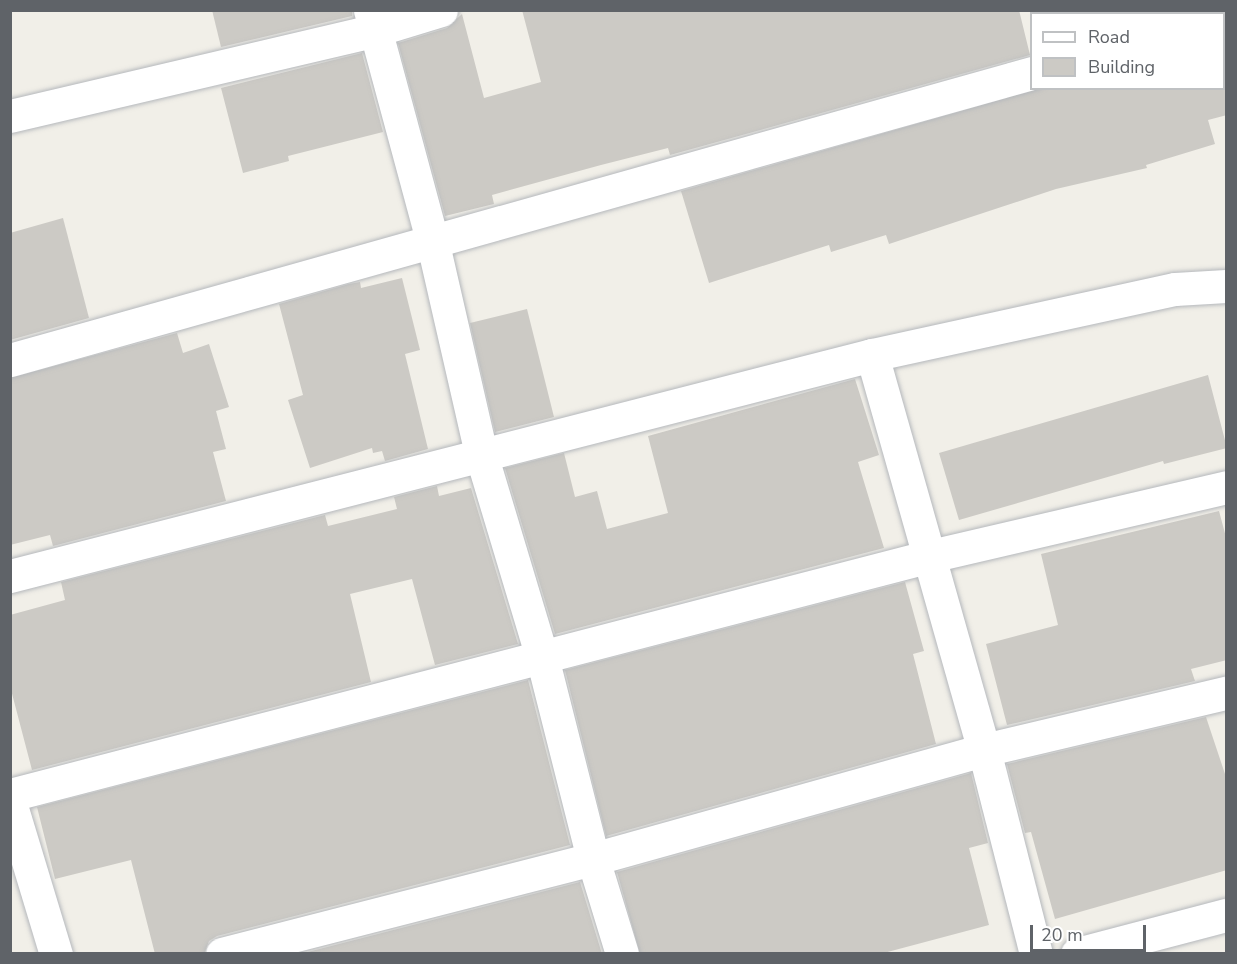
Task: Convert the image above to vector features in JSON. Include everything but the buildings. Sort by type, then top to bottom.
[{"type":"street","points":[[10,116],[373,20],[441,10]]},
{"type":"street","points":[[373,20],[433,244],[481,454],[542,657],[593,859],[622,954]]},
{"type":"street","points":[[10,360],[433,244],[1030,74]]},
{"type":"street","points":[[10,576],[872,356],[1175,289],[1227,286]]},
{"type":"street","points":[[872,356],[926,557],[984,750],[1036,954]]},
{"type":"street","points":[[10,795],[926,557],[1227,487]]},
{"type":"street","points":[[222,954],[593,859],[984,750],[1227,693]]},
{"type":"street","points":[[10,802],[56,954]]},
{"type":"street","points":[[1077,954],[1227,915]]}]
